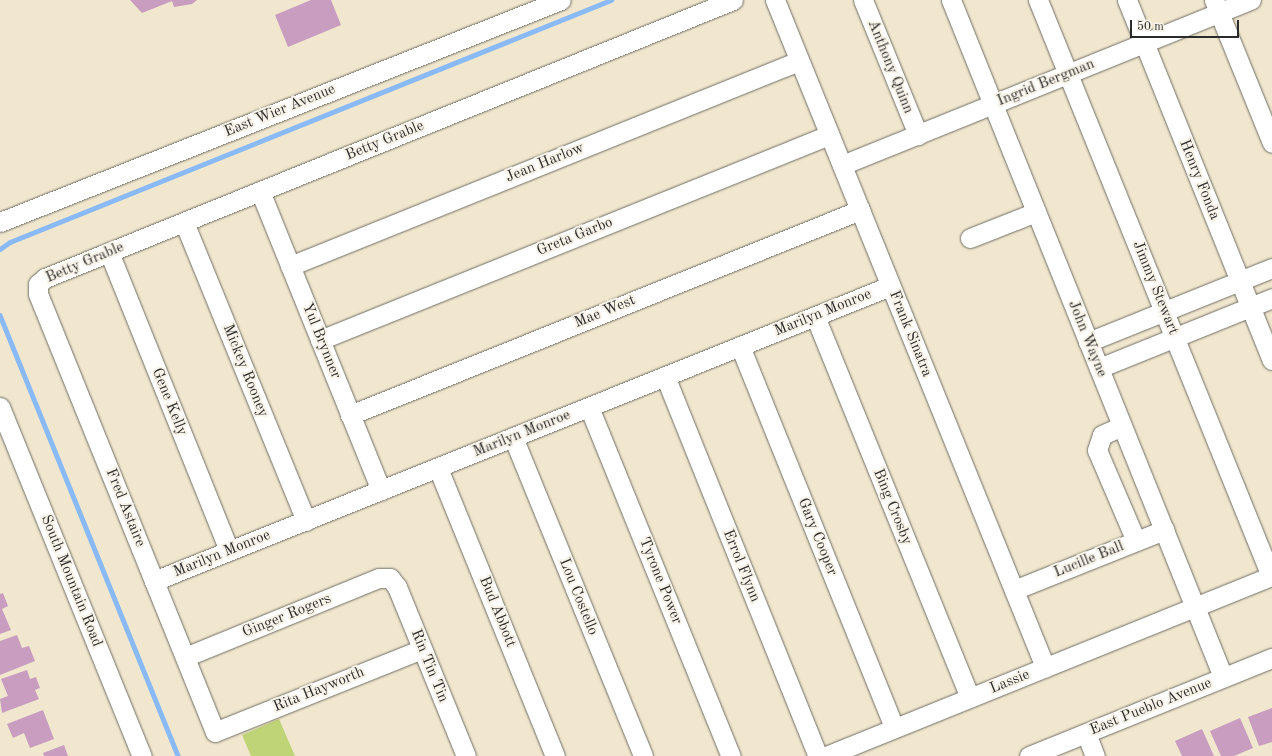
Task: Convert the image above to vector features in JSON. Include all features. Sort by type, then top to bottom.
[{"type":"street","name":"East Wier Avenue","points":[[0,222],[561,0]]},
{"type":"street","name":"Betty Grable","points":[[38,284],[45,278],[733,0]]},
{"type":"street","name":"Frank Sinatra","points":[[774,0],[1045,667]]},
{"type":"street","name":"Anthony Quinn","points":[[863,0],[918,135]]},
{"type":"street","name":"John Wayne","points":[[951,0],[1223,677]]},
{"type":"street","name":"Jimmy Stewart","points":[[1038,0],[1272,576]]},
{"type":"street","name":"Henry Fonda","points":[[1127,0],[1272,360]]},
{"type":"street","name":"Ingrid Bergman","points":[[842,165],[1144,43],[1217,6],[1251,0]]},
{"type":"street","points":[[1217,6],[1272,143]]},
{"type":"street","name":"Jean Harlow","points":[[290,266],[799,60]]},
{"type":"street","name":"Greta Garbo","points":[[320,340],[829,135]]},
{"type":"street","name":"Yul Brynner","points":[[260,191],[381,490]]},
{"type":"street","name":"Mae West","points":[[350,415],[860,210]]},
{"type":"street","points":[[970,238],[1036,212]]},
{"type":"street","name":"Mickey Rooney","points":[[184,222],[306,521]]},
{"type":"street","name":"Gene Kelly","points":[[109,252],[229,551]]},
{"type":"street","points":[[1088,342],[1272,268]]},
{"type":"street","name":"Fred Astaire","points":[[38,284],[41,301],[215,732]]},
{"type":"street","name":"Marilyn Monroe","points":[[154,581],[890,286]]},
{"type":"street","points":[[1099,368],[1272,298]]},
{"type":"street","name":"Bing Crosby","points":[[815,316],[970,698]]},
{"type":"street","name":"Gary Cooper","points":[[740,346],[894,728]]},
{"type":"street","name":"Errol Flynn","points":[[665,376],[818,756]]},
{"type":"street","name":"South Mountain Road","points":[[0,407],[142,756]]},
{"type":"street","name":"Tyrone Power","points":[[589,407],[731,756]]},
{"type":"street","points":[[1122,426],[1102,435],[1097,450],[1136,541]]},
{"type":"street","name":"Lou Costello","points":[[513,437],[643,756]]},
{"type":"street","name":"Bud Abbott","points":[[438,468],[555,756]]},
{"type":"street","name":"Lucille Ball","points":[[1014,590],[1164,530]]},
{"type":"street","name":"Lassie","points":[[826,756],[1272,576]]},
{"type":"street","name":"Ginger Rogers","points":[[185,657],[379,578],[390,578]]},
{"type":"street","name":"Rin Tin Tin","points":[[390,578],[397,587],[466,756]]},
{"type":"street","name":"Rita Hayworth","points":[[215,732],[422,649]]},
{"type":"street","name":"East Pueblo Avenue","points":[[1029,756],[1272,658]]},
{"type":"street","points":[[1086,733],[1095,756]]},
{"type":"green space","points":[[279,719],[295,756],[251,756],[242,735]]},
{"type":"building","points":[[130,0],[197,0],[192,4],[174,7],[172,1],[142,13]]},
{"type":"building","points":[[311,0],[331,0],[341,25],[288,47],[275,15]]},
{"type":"building","points":[[3,593],[8,606],[2,609],[11,630],[0,634],[0,594]]},
{"type":"building","points":[[17,635],[22,648],[29,646],[35,661],[0,675],[0,641]]},
{"type":"building","points":[[27,670],[30,679],[36,677],[40,688],[35,690],[39,699],[2,713],[0,699],[8,696],[1,679]]},
{"type":"building","points":[[1272,708],[1272,742],[1259,746],[1248,717]]},
{"type":"building","points":[[43,710],[54,739],[30,748],[24,733],[13,738],[7,724]]},
{"type":"building","points":[[1240,718],[1253,748],[1234,756],[1221,756],[1210,731]]},
{"type":"building","points":[[1202,729],[1214,756],[1182,756],[1175,741]]},
{"type":"building","points":[[64,745],[68,756],[44,756],[43,753]]},
{"type":"waterway","points":[[0,249],[10,242],[611,0]]},
{"type":"waterway","points":[[0,315],[178,756]]}]
